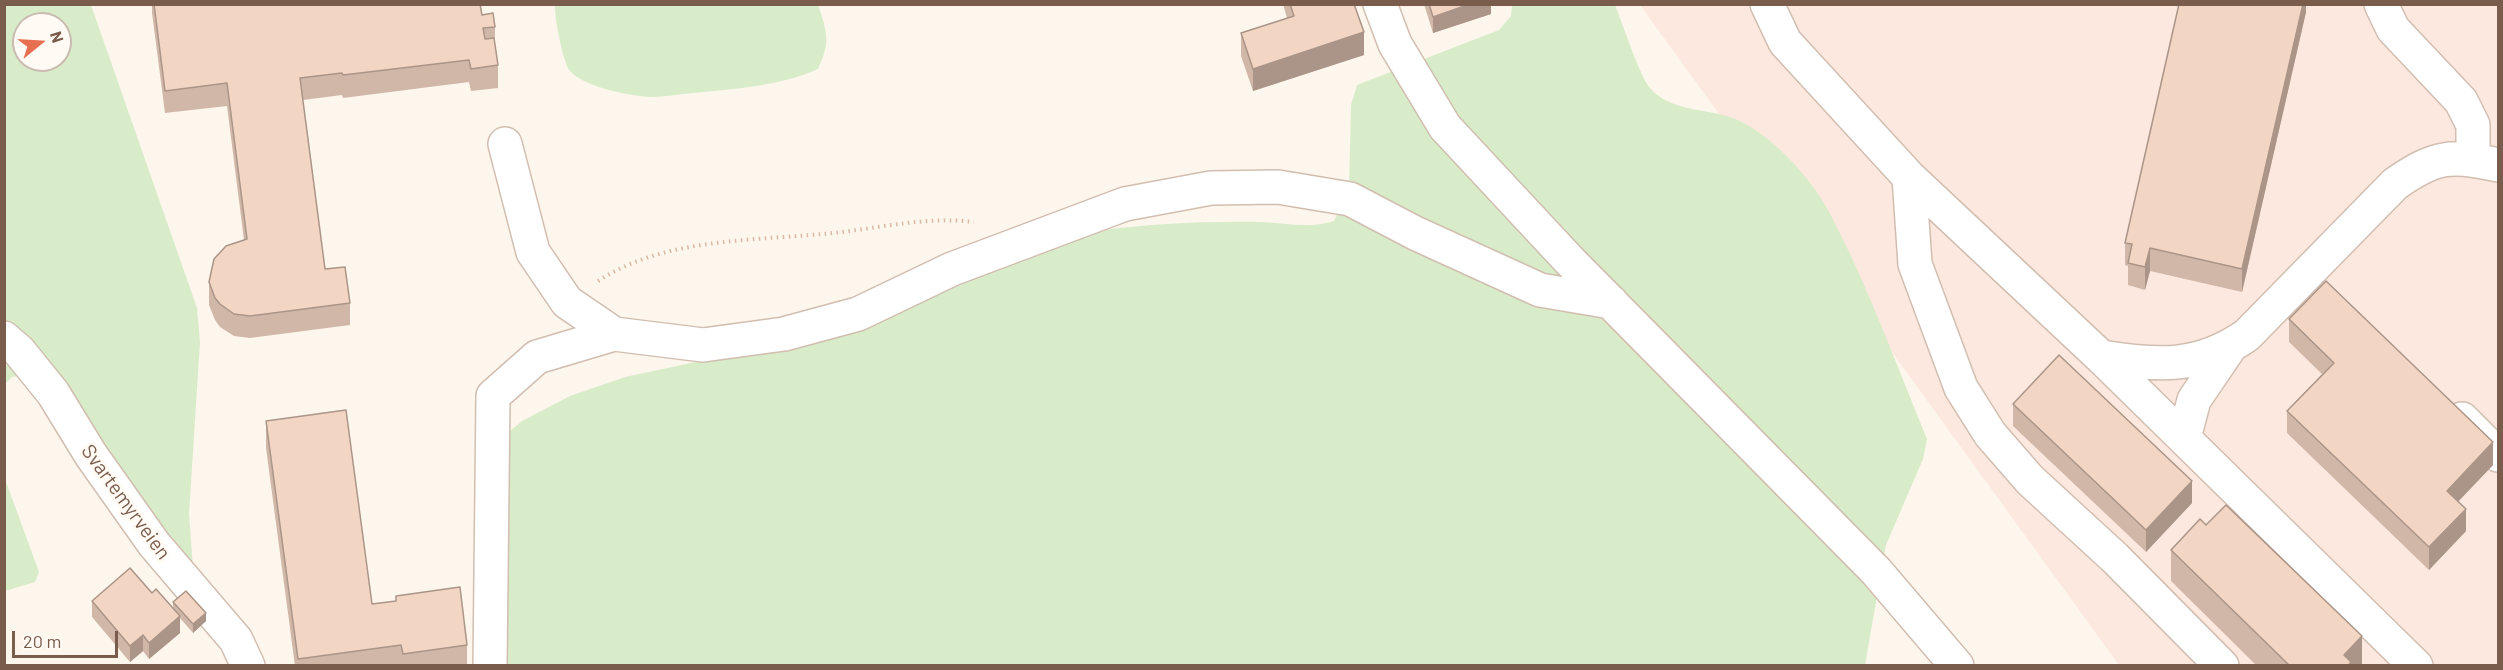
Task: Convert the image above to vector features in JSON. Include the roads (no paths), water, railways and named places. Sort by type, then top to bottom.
[{"type":"lane","points":[[1380,4],[1395,44],[1445,127],[1515,204],[1876,572],[1957,666]]},
{"type":"lane","points":[[1767,4],[1785,42],[1909,177],[2184,438],[2416,666]]},
{"type":"lane","points":[[2100,357],[2142,364],[2173,364],[2206,357],[2230,347],[2317,281],[2396,184],[2421,166],[2440,159],[2486,162],[2473,125],[2461,101],[2393,29],[2381,4]]},
{"type":"lane","points":[[505,144],[533,252],[567,302],[614,334]]},
{"type":"lane","points":[[1909,177],[1915,264],[1961,388],[1990,434],[2030,480],[2115,558],[2222,666]]},
{"type":"lane","points":[[490,666],[493,396],[537,357],[614,334],[704,345],[784,334],[858,314],[952,269],[1125,204],[1211,189],[1278,187],[1350,199],[1414,232],[1540,290],[1611,302]]},
{"type":"lane","name":"Svartemyrveien","points":[[4,338],[19,351],[53,393],[91,455],[154,544],[237,640],[248,666]]},
{"type":"lane","points":[[2184,438],[2194,400],[2230,347]]},
{"type":"lane","points":[[2438,397],[2499,455]]}]
